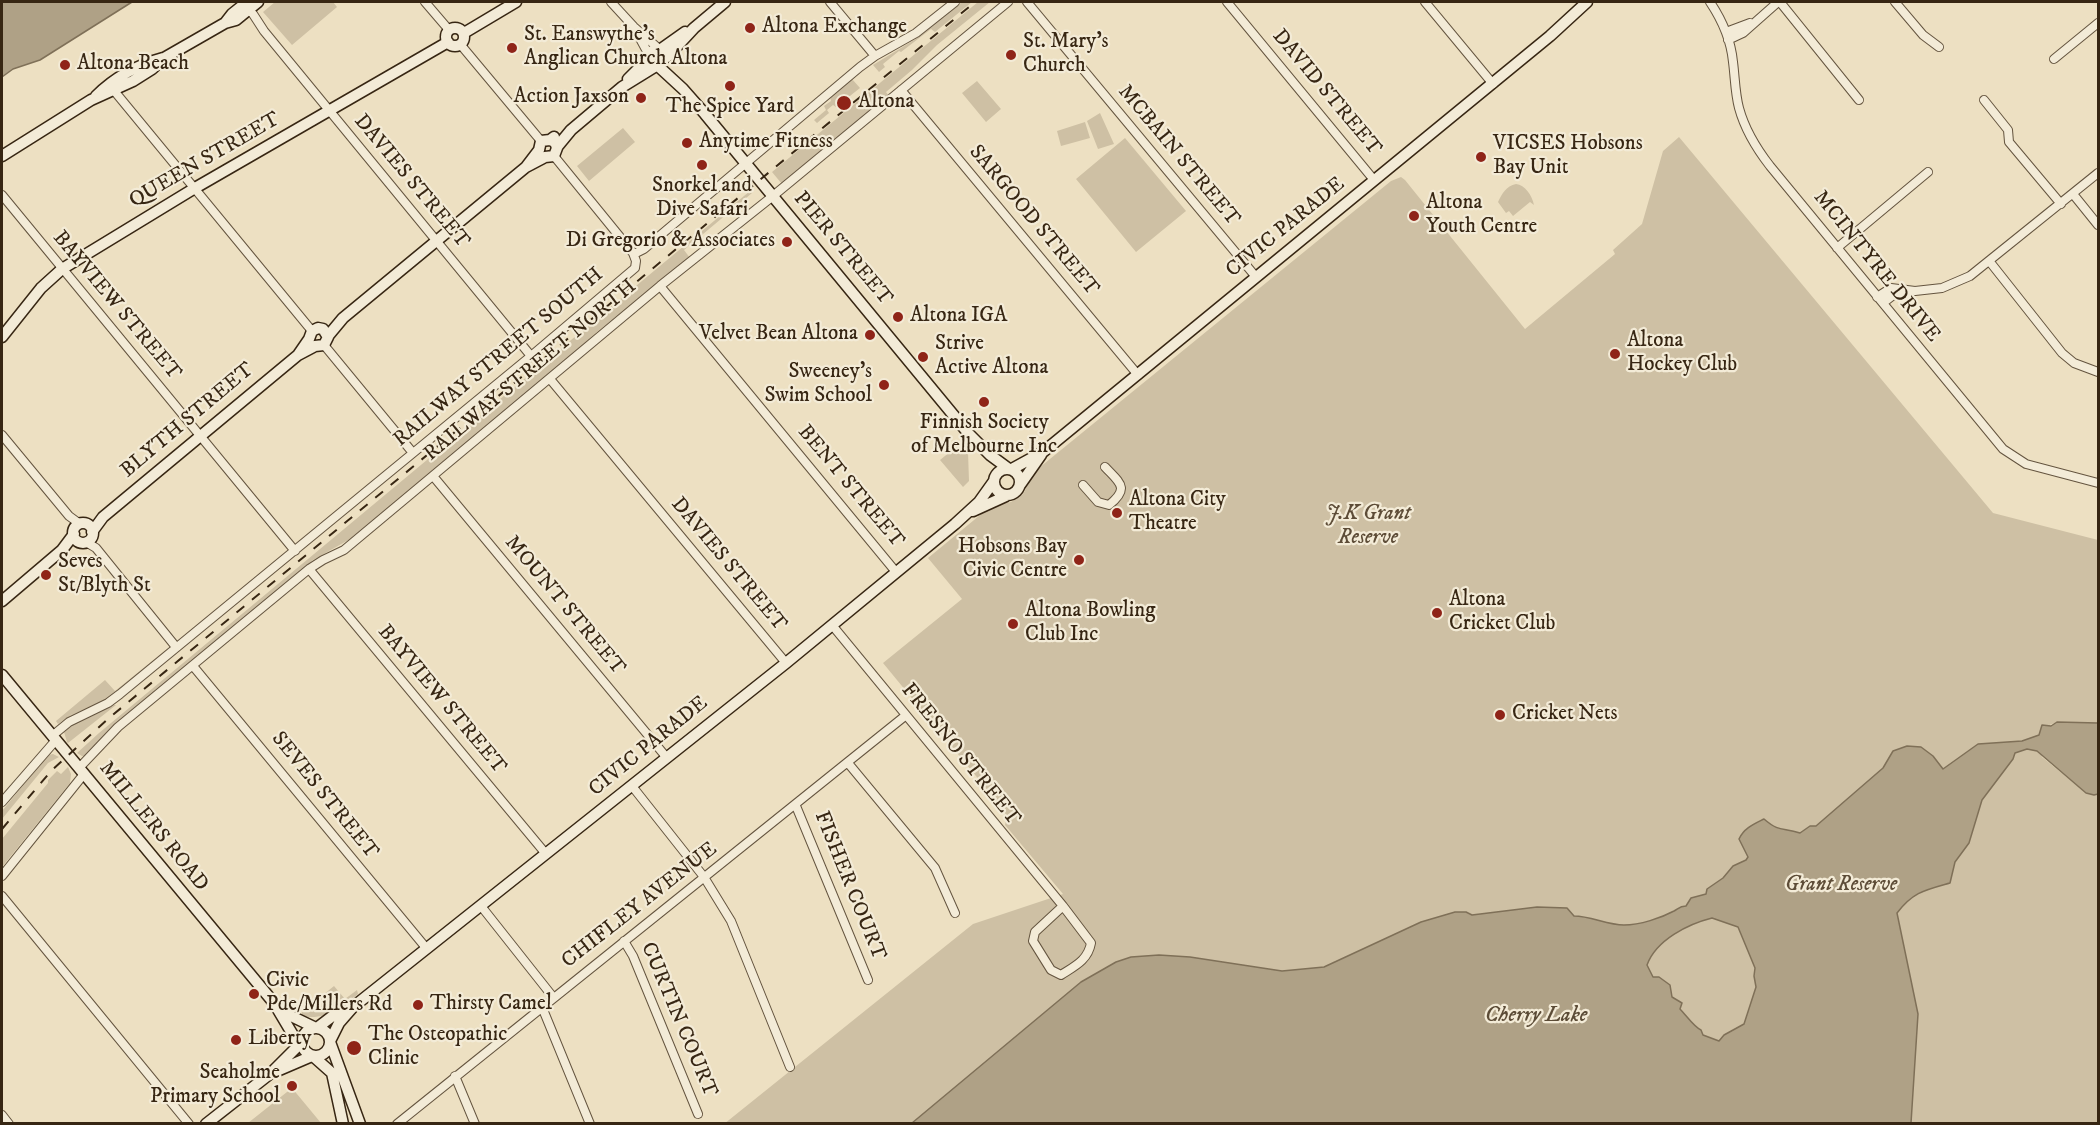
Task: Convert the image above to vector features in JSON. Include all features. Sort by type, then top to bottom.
[{"type":"street","points":[[2,156],[147,63],[164,58],[258,2]]},
{"type":"street","points":[[425,2],[449,30]]},
{"type":"street","points":[[464,33],[516,2]]},
{"type":"street","name":"PIER STREET","points":[[611,2],[969,434],[990,455],[1010,469]]},
{"type":"street","name":"BLYTH STREET","points":[[84,535],[200,436],[725,2]]},
{"type":"street","points":[[830,2],[875,56]]},
{"type":"street","points":[[460,44],[633,253],[639,252],[652,242],[770,141],[875,56],[916,33],[955,2]]},
{"type":"street","name":"RAILWAY STREET NORTH","points":[[2,876],[81,771],[118,727],[309,569],[344,550],[660,286],[1008,2]]},
{"type":"street","name":"MCBAIN STREET","points":[[1027,2],[1256,277]]},
{"type":"street","name":"DAVID STREET","points":[[1227,2],[1374,180]]},
{"type":"street","points":[[1425,2],[1493,84]]},
{"type":"street","name":"CIVIC PARADE","points":[[1010,469],[1043,452],[1493,84],[1587,2]]},
{"type":"street","name":"CIVIC PARADE","points":[[1554,33],[1598,2]]},
{"type":"street","name":"MCINTYRE DRIVE","points":[[1710,2],[1727,36],[1733,60],[1739,108],[1749,134],[1763,157],[2007,453],[2026,464],[2098,483]]},
{"type":"street","points":[[1727,36],[1743,33],[1754,21],[1779,2],[1859,100]]},
{"type":"street","points":[[1895,2],[1923,34],[1939,47]]},
{"type":"street","name":"DAVIES STREET","points":[[246,8],[531,356]]},
{"type":"street","points":[[2054,59],[2098,22]]},
{"type":"street","points":[[457,28],[464,33],[464,39],[460,44],[452,45],[448,42],[446,34],[449,30],[457,28]]},
{"type":"street","name":"QUEEN STREET","points":[[2,337],[41,288],[62,269],[195,188],[448,42]]},
{"type":"street","points":[[111,87],[413,453]]},
{"type":"street","name":"SARGOOD STREET","points":[[901,90],[1138,375]]},
{"type":"street","points":[[1984,100],[2008,130],[2009,142],[2061,204]]},
{"type":"street","points":[[1837,248],[1928,172]]},
{"type":"street","points":[[1880,300],[1906,290],[1934,290],[1952,285],[1970,276],[2098,173]]},
{"type":"street","points":[[2073,194],[2098,225]]},
{"type":"street","name":"BAYVIEW STREET","points":[[2,195],[295,550]]},
{"type":"street","name":"RAILWAY STREET SOUTH","points":[[2,802],[54,738],[75,718],[108,703],[531,356],[635,268],[636,261],[633,253]]},
{"type":"street","points":[[1990,262],[2062,353],[2074,363],[2098,372]]},
{"type":"street","name":"BENT STREET","points":[[660,286],[896,572]]},
{"type":"street","name":"DAVIES STREET","points":[[550,379],[786,663]]},
{"type":"street","name":"PIER STREET","points":[[969,434],[987,461],[994,479]]},
{"type":"street","points":[[2,435],[176,647]]},
{"type":"street","name":"CIVIC PARADE","points":[[1020,485],[1043,452]]},
{"type":"street","points":[[1083,485],[1103,504],[1109,505],[1115,501],[1122,489],[1119,482],[1105,467]]},
{"type":"street","points":[[1010,469],[1020,477],[1020,485],[1017,492],[1006,496],[995,489],[994,479],[999,472],[1010,469]]},
{"type":"street","name":"MOUNT STREET","points":[[433,476],[667,758]]},
{"type":"street","name":"CIVIC PARADE","points":[[330,1042],[336,1027],[354,1007],[786,663],[967,514],[984,495],[994,479]]},
{"type":"street","name":"CIVIC PARADE","points":[[967,514],[1006,496]]},
{"type":"street","points":[[3,599],[62,550],[84,535]]},
{"type":"street","name":"BAYVIEW STREET","points":[[309,569],[546,854]]},
{"type":"street","name":"FRESNO STREET","points":[[832,625],[1063,906],[1091,943],[1089,952],[1081,962],[1061,975],[1051,970],[1033,941],[1035,932],[1063,906]]},
{"type":"street","name":"SEVES STREET","points":[[194,666],[427,950]]},
{"type":"street","name":"MILLERS ROAD","points":[[2,675],[274,1003],[293,1035],[301,1043]]},
{"type":"street","name":"CHIFLEY AVENUE","points":[[397,1124],[553,997],[796,806],[905,716]]},
{"type":"street","points":[[848,763],[935,868],[955,913]]},
{"type":"street","points":[[632,786],[704,877],[731,921],[790,1067]]},
{"type":"street","name":"FISHER COURT","points":[[796,806],[868,980]]},
{"type":"street","points":[[2,896],[189,1124]]},
{"type":"street","points":[[481,906],[553,997]]},
{"type":"street","name":"CURTIN COURT","points":[[624,941],[633,956],[698,1114]]},
{"type":"street","name":"MILLERS ROAD","points":[[274,1003],[297,1019],[317,1028]]},
{"type":"street","name":"CIVIC PARADE","points":[[317,1028],[334,1016],[354,1007]]},
{"type":"street","points":[[542,1007],[590,1124]]},
{"type":"street","points":[[206,1124],[271,1073],[301,1043],[304,1034],[317,1028],[327,1034],[360,1124]]},
{"type":"street","points":[[271,1073],[325,1053],[330,1042]]},
{"type":"street","points":[[301,1043],[305,1052],[332,1073],[343,1124]]},
{"type":"street","points":[[455,1076],[475,1124]]},
{"type":"street","points":[[2,1114],[9,1124]]},
{"type":"green space","points":[[275,2],[333,2],[337,7],[292,45],[263,12]]},
{"type":"green space","points":[[962,2],[972,2],[935,32],[931,29],[901,52],[899,51],[883,64],[885,67],[879,72],[873,65],[914,40]]},
{"type":"green space","points":[[978,2],[990,2],[937,45],[886,92],[888,95],[782,184],[772,172]]},
{"type":"green space","points":[[852,79],[860,88],[836,107],[833,105],[827,110],[829,113],[817,123],[814,120],[826,110],[824,106],[831,101],[830,97]]},
{"type":"green space","points":[[977,81],[1001,109],[986,122],[962,93]]},
{"type":"green space","points":[[1100,113],[1114,144],[1098,149],[1087,121]]},
{"type":"green space","points":[[1085,122],[1090,138],[1061,146],[1057,131]]},
{"type":"green space","points":[[623,128],[635,142],[589,181],[577,166]]},
{"type":"green space","points":[[1679,137],[1993,513],[2098,540],[2098,723],[2057,722],[2047,726],[2037,737],[2042,757],[2086,793],[2098,794],[2098,1123],[724,1124],[973,924],[1063,894],[1005,825],[1007,816],[999,804],[883,663],[962,599],[928,558],[991,506],[1011,502],[1023,494],[1034,472],[1391,181],[1401,177],[1405,180],[1525,329],[1615,254],[1613,250],[1642,224],[1663,151]]},
{"type":"green space","points":[[1125,138],[1186,211],[1136,252],[1076,179]]},
{"type":"green space","points":[[1516,184],[1528,191],[1534,205],[1530,202],[1513,216],[1509,211],[1506,213],[1498,202],[1507,188]]},
{"type":"green space","points":[[750,191],[752,193],[684,250],[690,258],[598,331],[553,372],[352,538],[313,560],[112,727],[86,756],[77,753],[99,733]]},
{"type":"green space","points":[[961,443],[968,452],[969,481],[963,487],[940,460]]},
{"type":"green space","points":[[168,648],[166,653],[108,700],[71,715],[58,724],[56,721],[105,680],[115,691]]},
{"type":"green space","points":[[116,705],[67,742],[64,732],[74,722]]},
{"type":"green space","points":[[53,754],[59,757],[48,763],[2,819],[2,811],[48,755]]},
{"type":"green space","points":[[68,767],[71,774],[70,783],[2,867],[2,839],[48,783],[48,780],[57,771],[61,774]]},
{"type":"green space","points":[[334,986],[345,999],[357,990],[358,994],[325,1015],[301,1016],[302,1012]]},
{"type":"green space","points":[[292,1088],[321,1123],[248,1123]]},
{"type":"water","points":[[2,2],[132,2],[40,60],[13,69],[2,77]]},
{"type":"water","name":"Cherry Lake","points":[[2057,722],[2098,723],[2098,794],[2086,793],[2037,751],[2027,749],[2015,753],[2013,759],[1982,800],[1969,843],[1955,862],[1950,883],[1914,896],[1897,913],[1918,1014],[1911,1123],[912,1123],[1081,982],[1116,962],[1131,957],[1159,955],[1190,957],[1282,971],[1324,967],[1421,922],[1455,912],[1466,912],[1472,915],[1537,907],[1567,908],[1574,916],[1611,924],[1630,925],[1643,922],[1686,906],[1691,898],[1706,894],[1707,889],[1723,878],[1733,866],[1746,860],[1748,857],[1739,839],[1750,827],[1764,819],[1778,828],[1800,833],[1810,826],[1816,826],[1883,768],[1893,751],[1907,746],[1921,747],[1933,756],[1943,769],[1978,744],[2022,741],[2039,735],[2042,725],[2051,726]],"holes":[[[1712,918],[1738,927],[1755,968],[1756,987],[1744,1024],[1724,1035],[1719,1041],[1703,1035],[1701,1030],[1680,1009],[1682,1003],[1672,997],[1670,985],[1659,977],[1653,977],[1647,965],[1651,956],[1665,941],[1693,924]]]},
{"type":"railway","points":[[2,829],[51,771],[109,718],[975,2]]},
{"type":"place","name":"Altona Exchange","points":[[750,28]]},
{"type":"place","name":"St. Eanswythe's Anglican Church Altona","points":[[512,48]]},
{"type":"place","name":"St. Mary's Church","points":[[1011,55]]},
{"type":"place","name":"Altona Beach","points":[[65,65]]},
{"type":"place","name":"The Spice Yard","points":[[730,86]]},
{"type":"place","name":"Action Jaxson","points":[[641,98]]},
{"type":"place","name":"Altona","points":[[844,103]]},
{"type":"place","name":"Anytime Fitness","points":[[687,143]]},
{"type":"place","name":"VICSES Hobsons Bay Unit","points":[[1481,157]]},
{"type":"place","name":"Snorkel and Dive Safari","points":[[702,165]]},
{"type":"place","name":"Altona Youth Centre","points":[[1414,216]]},
{"type":"place","name":"Di Gregorio & Associates","points":[[787,242]]},
{"type":"place","name":"Altona IGA","points":[[898,317]]},
{"type":"place","name":"Velvet Bean Altona","points":[[870,335]]},
{"type":"place","name":"Altona Hockey Club","points":[[1615,354]]},
{"type":"place","name":"Strive Active Altona","points":[[923,357]]},
{"type":"place","name":"Sweeney's Swim School","points":[[884,385]]},
{"type":"place","name":"Finnish Society of Melbourne Inc","points":[[984,402]]},
{"type":"place","name":"Altona City Theatre","points":[[1117,513]]},
{"type":"place","name":"Hobsons Bay Civic Centre","points":[[1079,560]]},
{"type":"place","name":"Seves St/Blyth St","points":[[46,575]]},
{"type":"place","name":"Altona Cricket Club","points":[[1437,613]]},
{"type":"place","name":"Altona Bowling Club Inc","points":[[1013,624]]},
{"type":"place","name":"Cricket Nets","points":[[1500,715]]},
{"type":"place","name":"Civic Pde/Millers Rd","points":[[254,994]]},
{"type":"place","name":"Thirsty Camel","points":[[418,1005]]},
{"type":"place","name":"Liberty","points":[[236,1040]]},
{"type":"place","name":"The Osteopathic Clinic","points":[[354,1048]]},
{"type":"place","name":"Seaholme Primary School","points":[[292,1086]]},
{"type":"park label","name":"J.K Grant Reserve","points":[[1368,527]]},
{"type":"park label","name":"Grant Reserve","points":[[1841,886]]}]
